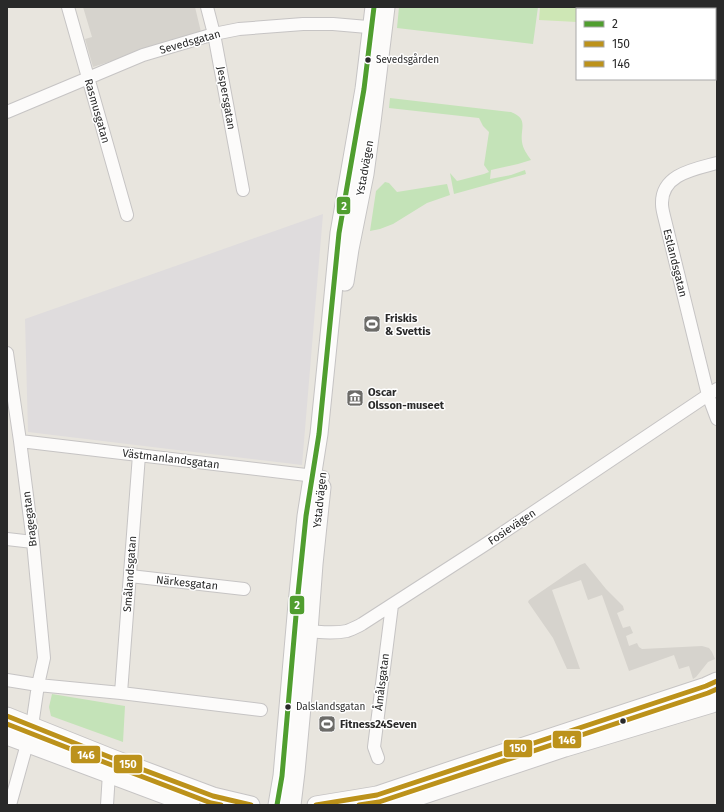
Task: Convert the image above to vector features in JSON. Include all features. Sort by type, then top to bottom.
[{"type":"main road","name":"Ystadvägen","points":[[277,805],[302,630],[314,564],[318,477],[334,382],[341,307],[350,249],[366,167],[372,122],[378,28],[374,7]]},
{"type":"main road","name":"Ystadvägen","points":[[378,28],[386,7]]},
{"type":"main road","name":"Ystadvägen","points":[[292,805],[302,630]]},
{"type":"main road","points":[[316,805],[377,795],[706,686],[717,681]]},
{"type":"main road","points":[[394,805],[565,748],[705,706],[717,701]]},
{"type":"main road","points":[[7,716],[213,796],[251,805]]},
{"type":"main road","points":[[7,736],[191,805]]},
{"type":"street","name":"Rasmusgatan","points":[[68,7],[127,215]]},
{"type":"street","name":"Jespersgatan","points":[[207,7],[214,34],[243,190]]},
{"type":"street","name":"Sevedsgatan","points":[[7,112],[143,55],[214,34],[239,29],[303,24],[333,24],[378,28]]},
{"type":"street","name":"Estlandsgatan","points":[[717,163],[677,176],[666,187],[663,194],[662,203],[664,216],[712,392],[717,419]]},
{"type":"street","name":"Bragegatan","points":[[7,353],[33,542],[44,658],[38,685],[32,726],[10,805]]},
{"type":"street","name":"Fosievägen","points":[[302,630],[338,632],[352,629],[362,624],[486,544],[712,392]]},
{"type":"street","name":"Västmanlandsgatan","points":[[20,441],[318,477]]},
{"type":"street","name":"Smålandsgatan","points":[[121,693],[139,455]]},
{"type":"street","points":[[7,539],[33,542]]},
{"type":"street","name":"Närkesgatan","points":[[130,576],[244,589]]},
{"type":"street","name":"Åmålsgatan","points":[[378,758],[374,747],[392,605]]},
{"type":"street","points":[[7,680],[38,685],[121,693],[261,710]]},
{"type":"street","points":[[107,805],[109,773]]},
{"type":"shaded area","points":[[83,7],[195,7],[201,32],[93,67],[85,39],[92,37]]},
{"type":"shaded area","points":[[323,214],[302,465],[28,432],[25,319]]},
{"type":"shaded area","points":[[585,563],[606,589],[623,606],[624,610],[617,613],[623,628],[630,626],[633,633],[626,636],[629,646],[637,643],[642,649],[702,646],[709,648],[715,659],[708,662],[693,679],[689,666],[679,669],[674,655],[629,671],[602,595],[588,600],[581,580],[552,590],[580,669],[567,669],[553,638],[528,602]]},
{"type":"green space","points":[[399,7],[538,7],[533,44],[397,28]]},
{"type":"green space","points":[[540,7],[717,7],[717,31],[716,8],[576,8],[576,22],[539,20]]},
{"type":"green space","points":[[390,98],[511,112],[517,115],[522,121],[523,147],[531,160],[491,170],[490,179],[511,175],[525,170],[526,174],[454,194],[450,173],[457,181],[489,172],[484,165],[489,132],[483,126],[479,118],[389,108]]},
{"type":"green space","points":[[385,182],[389,183],[397,192],[447,184],[450,195],[427,203],[393,224],[370,231],[376,191]]},
{"type":"green space","points":[[52,694],[125,706],[123,742],[51,716],[49,707]]},
{"type":"transit line","name":"2","points":[[277,805],[282,776],[306,516],[319,434],[339,233],[364,89],[374,7]]},
{"type":"transit line","name":"150","points":[[316,805],[377,795],[706,686],[717,681]]},
{"type":"transit line","name":"146","points":[[359,805],[379,802],[717,689]]},
{"type":"transit line","name":"150","points":[[7,716],[213,796],[251,805]]},
{"type":"transit line","name":"146","points":[[7,724],[211,803],[221,805]]},
{"type":"place","name":"Sevedsgården","points":[[368,60]]},
{"type":"place","name":"Friskis & Svettis","points":[[372,324]]},
{"type":"place","name":"Oscar Olsson-museet","points":[[355,398]]},
{"type":"place","name":"Dalslandsgatan","points":[[288,707]]},
{"type":"place","name":"Fitness24Seven","points":[[327,724]]}]
